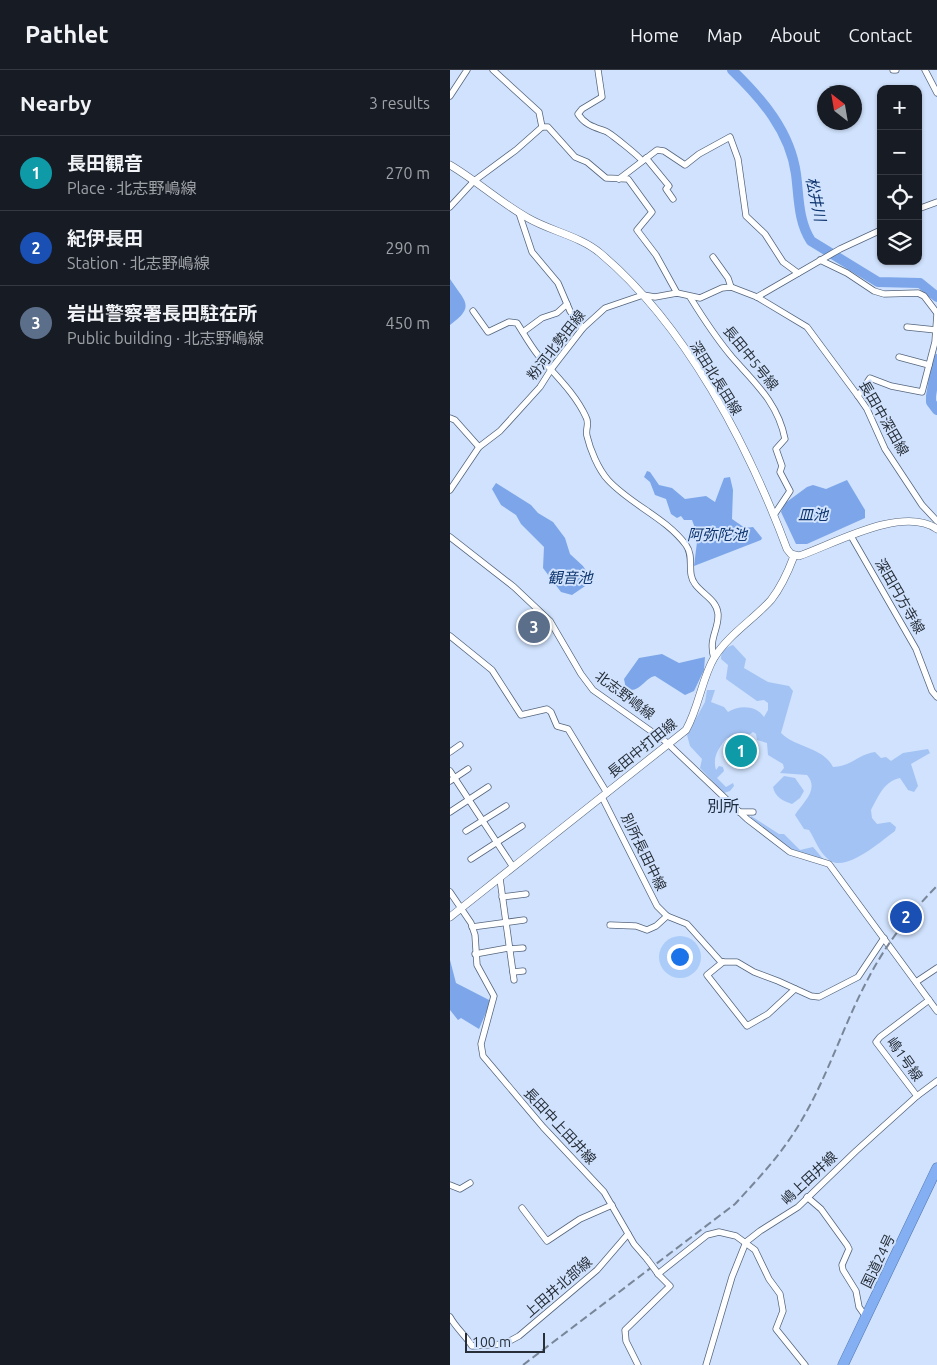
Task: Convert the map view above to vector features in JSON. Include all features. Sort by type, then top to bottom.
[{"type":"highway","name":"国道24号","points":[[843,1365],[937,1168]]},
{"type":"street","points":[[450,96],[468,70]]},
{"type":"street","points":[[492,70],[539,112],[542,126]]},
{"type":"street","points":[[598,70],[602,97],[582,109],[578,114],[592,126],[606,131],[626,149],[635,152],[644,159],[669,186],[666,189],[673,199]]},
{"type":"street","points":[[925,70],[935,84],[937,93]]},
{"type":"street","points":[[542,126],[550,129],[575,157],[587,162],[606,178],[628,178],[652,212],[637,230],[656,255],[677,292],[690,297],[700,298],[722,288],[731,287],[757,297],[840,249],[877,232]]},
{"type":"street","points":[[450,207],[474,181],[516,150],[542,126]]},
{"type":"street","points":[[619,179],[644,159],[661,150],[685,164],[730,137],[738,160],[746,216],[765,234],[783,262],[798,273]]},
{"type":"street","name":"深田北長田線","points":[[450,164],[519,213],[598,251],[643,295],[673,332],[726,417],[757,473],[787,549],[794,556]]},
{"type":"street","points":[[922,208],[937,202]]},
{"type":"street","points":[[519,213],[530,248],[558,283],[567,304],[583,328]]},
{"type":"street","points":[[713,257],[728,278],[731,287]]},
{"type":"street","points":[[822,259],[874,291],[884,294],[918,293],[924,296],[937,314],[936,330],[922,392],[891,386],[870,378],[858,396]]},
{"type":"street","name":"粉河北勢田線","points":[[450,490],[479,447],[500,431],[540,387],[583,328],[604,308],[643,295],[655,297],[677,292]]},
{"type":"street","name":"長田中5号線","points":[[690,297],[721,342],[761,387],[779,420],[785,440],[776,449],[782,466],[780,472],[790,491],[774,516]]},
{"type":"street","name":"長田中深田線","points":[[757,297],[807,327],[867,409],[885,449],[922,505],[937,521]]},
{"type":"street","points":[[523,332],[542,318],[557,312],[567,304]]},
{"type":"street","points":[[473,310],[488,332],[512,321],[517,323],[538,354],[552,368],[586,417],[588,425],[586,435],[602,472],[623,492],[658,517],[685,544],[691,553],[690,572],[693,580],[709,596],[718,614],[711,647],[714,658]]},
{"type":"street","points":[[907,328],[936,330]]},
{"type":"street","points":[[899,357],[929,365]]},
{"type":"street","points":[[450,418],[455,420],[479,447]]},
{"type":"street","points":[[794,556],[892,523],[924,523],[937,529]]},
{"type":"street","name":"深田円方寺線","points":[[851,536],[916,649],[932,691],[937,697]]},
{"type":"street","name":"北志野嶋線","points":[[450,537],[514,587],[550,621],[581,674],[593,690],[669,745],[739,812],[790,852],[829,864],[937,1011]]},
{"type":"street","name":"長田中打田線","points":[[450,917],[686,730],[694,715],[714,658],[735,634],[770,600],[783,583],[794,556]]},
{"type":"street","name":"別所長田中線","points":[[450,636],[492,670],[521,715],[547,710],[551,712],[558,726],[568,729],[604,795],[621,830],[628,852],[657,906],[666,916],[687,924],[718,960],[736,962],[754,972],[819,997],[846,985],[865,969],[884,938]]},
{"type":"street","points":[[450,752],[460,745]]},
{"type":"street","points":[[452,780],[468,769]]},
{"type":"street","points":[[450,771],[452,780],[469,800],[513,867]]},
{"type":"street","points":[[450,812],[488,787]]},
{"type":"street","points":[[466,832],[506,806]]},
{"type":"street","points":[[739,812],[752,812]]},
{"type":"street","points":[[472,859],[522,826]]},
{"type":"street","points":[[500,879],[514,980]]},
{"type":"street","name":"長田中上田井線","points":[[450,892],[472,927],[475,954],[481,975],[494,996],[481,1044],[483,1056],[511,1092],[604,1192],[628,1234],[657,1273],[670,1286],[625,1330],[626,1340],[638,1365]]},
{"type":"street","points":[[502,897],[526,894]]},
{"type":"street","points":[[610,924],[636,926],[647,930],[656,926],[666,916]]},
{"type":"street","points":[[472,927],[524,920]]},
{"type":"street","points":[[475,954],[523,948]]},
{"type":"street","points":[[723,962],[706,975],[747,1026],[768,1014],[795,989]]},
{"type":"street","points":[[916,982],[937,968]]},
{"type":"street","points":[[513,972],[523,971]]},
{"type":"street","name":"嶋1号線","points":[[916,1096],[876,1042],[929,1000]]},
{"type":"street","name":"嶋上田井線","points":[[746,1242],[760,1230],[791,1214],[916,1096],[937,1081]]},
{"type":"street","points":[[450,1184],[460,1189],[470,1183]]},
{"type":"street","points":[[807,1197],[821,1209],[849,1249],[842,1265],[843,1270],[856,1291],[859,1307],[866,1316]]},
{"type":"street","points":[[522,1208],[547,1242],[580,1219],[612,1204]]},
{"type":"street","points":[[657,1273],[707,1235],[726,1232],[746,1242],[755,1250],[783,1301],[782,1316],[776,1329],[804,1365]]},
{"type":"street","name":"上田井北部線","points":[[450,1317],[454,1324],[468,1338],[472,1346],[510,1342],[532,1326],[597,1270],[628,1234]]},
{"type":"street","points":[[706,1365],[732,1277],[746,1242]]},
{"type":"shaded area","points":[[733,645],[746,659],[744,668],[768,682],[789,686],[793,691],[781,733],[794,742],[823,755],[833,767],[844,765],[869,753],[875,752],[881,758],[886,757],[891,761],[903,753],[928,749],[930,753],[911,764],[918,786],[914,792],[908,790],[900,778],[894,780],[882,790],[871,810],[872,818],[877,824],[890,822],[896,827],[895,831],[854,859],[836,863],[829,860],[820,850],[809,830],[804,829],[795,815],[811,791],[811,781],[807,775],[780,773],[784,768],[783,764],[768,755],[767,743],[757,740],[756,734],[753,732],[746,737],[727,738],[717,752],[716,770],[719,766],[723,767],[724,771],[717,778],[726,787],[733,783],[734,786],[730,791],[724,793],[700,768],[702,759],[690,746],[687,735],[705,702],[707,690],[715,690],[711,702],[724,707],[728,712],[737,708],[747,707],[757,710],[764,717],[768,710],[768,703],[764,700],[757,701],[726,679],[728,665],[721,659],[721,656],[724,650]]},
{"type":"shaded area","points":[[784,776],[795,778],[804,791],[800,798],[792,804],[780,798],[773,787]]},
{"type":"shaded area","points":[[751,816],[779,834],[784,834],[800,850],[813,847],[824,860],[792,850],[751,819]]},
{"type":"water","points":[[450,279],[463,299],[465,308],[458,319],[450,325]]},
{"type":"water","name":"阿弥陀池","points":[[647,471],[650,472],[659,485],[672,488],[685,499],[706,496],[715,502],[724,478],[730,477],[733,490],[732,519],[745,528],[753,527],[762,538],[761,540],[694,566],[697,542],[693,537],[695,528],[692,520],[684,520],[681,516],[677,518],[671,514],[666,499],[655,495],[650,482],[644,477]]},
{"type":"water","name":"皿池","points":[[847,480],[865,510],[865,518],[807,544],[796,544],[781,512],[784,504],[807,487],[813,485],[826,489]]},
{"type":"water","name":"観音池","points":[[496,483],[531,505],[538,513],[553,522],[565,538],[570,554],[583,566],[590,577],[588,584],[572,595],[561,592],[543,568],[544,547],[521,524],[516,515],[501,505],[492,489]]},
{"type":"water","points":[[662,654],[679,663],[705,657],[704,670],[694,691],[685,695],[655,676],[638,688],[626,689],[624,679],[639,658]]},
{"type":"water","points":[[450,960],[456,983],[491,1001],[479,1029],[461,1018],[458,1020],[450,1010]]},
{"type":"waterway","name":"松井川","points":[[732,70],[764,104],[788,144],[796,174],[801,217],[811,241],[878,282],[920,283],[937,297]]},
{"type":"waterway","name":"松井川","points":[[937,359],[931,396],[931,402],[937,410]]},
{"type":"railway","points":[[523,1365],[735,1204],[766,1169],[781,1151],[806,1113],[859,996],[883,952],[937,886]]},
{"type":"place","name":"岩出警察署長田駐在所","points":[[534,627]]},
{"type":"place","name":"長田観音","points":[[741,751]]},
{"type":"place","name":"紀伊長田","points":[[906,917]]},
{"type":"district","name":"別所","points":[[723,806]]}]
